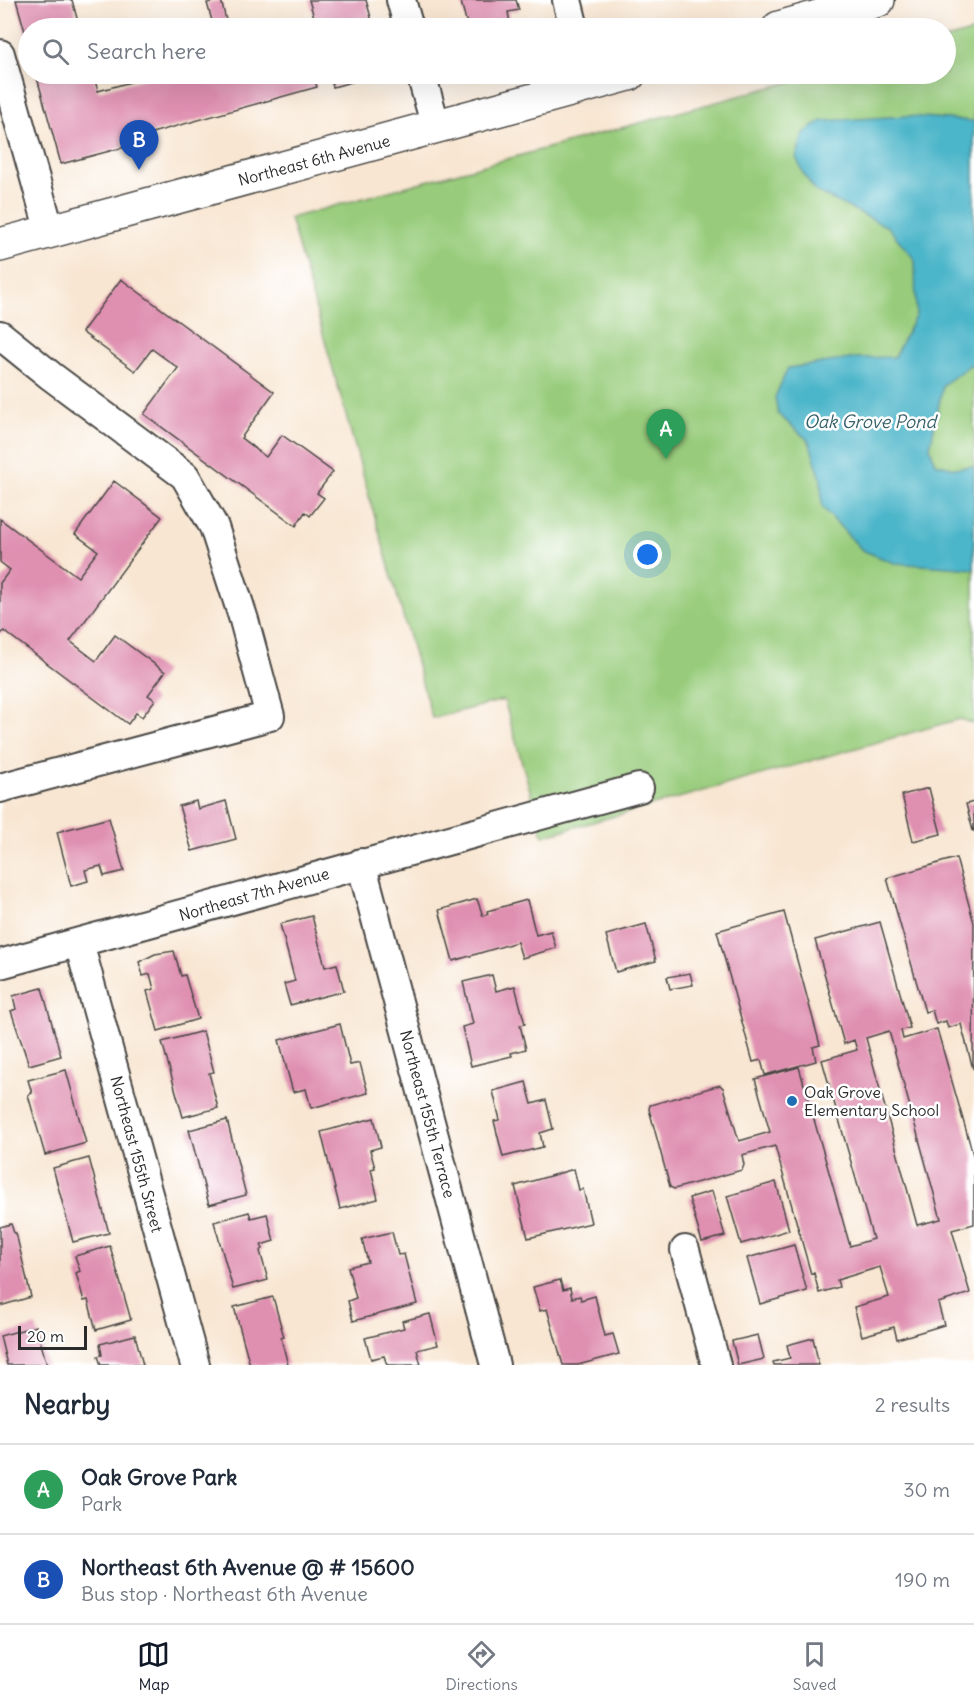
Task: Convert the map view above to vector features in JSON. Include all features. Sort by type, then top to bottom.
[{"type":"main road","points":[[805,18],[836,6],[878,0]]},
{"type":"main road","name":"Northeast 6th Avenue","points":[[0,245],[436,127],[572,84]]},
{"type":"street","points":[[401,0],[406,18]]},
{"type":"street","points":[[567,0],[572,18]]},
{"type":"street","points":[[0,54],[50,232]]},
{"type":"street","points":[[424,84],[436,127]]},
{"type":"street","points":[[0,335],[185,476],[214,527],[244,620],[270,716],[0,788]]},
{"type":"street","name":"Northeast 7th Avenue","points":[[0,964],[639,788]]},
{"type":"street","name":"Northeast 155th Terrace","points":[[362,863],[495,1365]]},
{"type":"street","name":"Northeast 155th Street","points":[[79,943],[195,1365]]},
{"type":"street","points":[[685,1251],[716,1365]]},
{"type":"green space","points":[[974,31],[974,724],[960,719],[543,836],[504,700],[432,718],[290,218],[783,84],[956,84],[956,36]]},
{"type":"water","name":"Oak Grove Pond","points":[[908,116],[974,121],[974,362],[943,385],[930,447],[935,463],[955,468],[974,466],[974,569],[894,563],[862,550],[822,507],[821,479],[809,441],[778,414],[775,397],[788,368],[857,358],[894,357],[916,315],[915,260],[888,227],[815,191],[796,157],[804,133],[822,121]]},
{"type":"building","points":[[16,0],[72,0],[77,18],[21,18]]},
{"type":"building","points":[[221,0],[226,18],[211,18],[207,3]]},
{"type":"building","points":[[309,0],[366,0],[371,18],[314,18]]},
{"type":"building","points":[[516,0],[519,10],[508,12],[509,18],[465,18],[461,2]]},
{"type":"building","points":[[39,84],[96,84],[98,91],[124,84],[316,84],[317,87],[123,141],[125,147],[61,164]]},
{"type":"building","points":[[121,279],[274,392],[241,438],[266,457],[282,435],[333,472],[317,493],[324,498],[310,516],[305,512],[296,526],[144,414],[178,368],[152,349],[135,371],[82,332]]},
{"type":"building","points":[[114,481],[162,517],[70,641],[96,661],[115,635],[165,672],[148,695],[155,700],[142,717],[136,713],[128,724],[4,631],[0,635],[0,583],[10,570],[0,562],[0,519],[78,577],[98,551],[75,534]]},
{"type":"building","points":[[929,788],[941,834],[913,841],[902,795]]},
{"type":"building","points":[[196,801],[198,809],[226,801],[236,839],[192,851],[179,806]]},
{"type":"building","points":[[974,802],[974,831],[973,831],[966,804]]},
{"type":"building","points":[[109,818],[124,871],[104,876],[101,866],[85,870],[88,881],[71,886],[57,832]]},
{"type":"building","points":[[956,858],[974,923],[973,1069],[961,1024],[948,1028],[946,1021],[936,1024],[932,1010],[925,1012],[887,878]]},
{"type":"building","points":[[477,899],[483,916],[488,914],[487,911],[527,900],[536,935],[551,931],[556,948],[522,958],[517,942],[453,961],[439,910]]},
{"type":"building","points":[[784,912],[820,1045],[813,1047],[816,1061],[765,1075],[761,1060],[753,1062],[717,931]]},
{"type":"building","points":[[312,916],[325,967],[337,964],[344,991],[290,1005],[284,984],[295,981],[280,924]]},
{"type":"building","points":[[880,922],[910,1028],[901,1030],[903,1039],[937,1029],[974,1158],[974,1224],[952,1230],[970,1293],[938,1303],[944,1325],[897,1339],[894,1327],[862,1336],[854,1307],[889,1297],[880,1267],[837,1280],[839,1287],[819,1293],[814,1273],[811,1274],[775,1146],[742,1155],[744,1165],[742,1170],[674,1189],[670,1187],[649,1109],[650,1105],[720,1085],[723,1088],[739,1141],[770,1132],[755,1079],[799,1067],[850,1246],[873,1239],[822,1060],[857,1050],[854,1040],[844,1044],[815,940]],"holes":[[[889,1031],[941,1219],[917,1225],[866,1038]]]},
{"type":"building","points":[[646,924],[656,961],[616,972],[606,935]]},
{"type":"building","points":[[174,951],[181,976],[185,975],[198,1019],[158,1031],[147,991],[154,989],[150,974],[143,976],[139,962],[155,954]]},
{"type":"building","points":[[690,973],[693,985],[670,989],[667,977]]},
{"type":"building","points":[[492,975],[496,991],[515,986],[525,1024],[520,1025],[526,1049],[511,1053],[512,1056],[471,1066],[462,1027],[473,1024],[463,982]]},
{"type":"building","points":[[42,988],[61,1056],[29,1065],[11,1011],[16,1009],[13,996]]},
{"type":"building","points":[[340,1024],[350,1065],[360,1063],[368,1093],[311,1108],[306,1089],[293,1092],[279,1040]]},
{"type":"building","points":[[203,1031],[214,1072],[209,1073],[218,1108],[183,1117],[162,1042]]},
{"type":"building","points":[[66,1070],[86,1143],[45,1155],[28,1095],[32,1093],[28,1080]]},
{"type":"building","points":[[526,1082],[532,1104],[546,1100],[553,1129],[540,1133],[543,1147],[503,1157],[494,1121],[500,1120],[493,1091]]},
{"type":"building","points":[[374,1118],[381,1147],[370,1150],[375,1168],[371,1169],[378,1199],[340,1209],[321,1132]]},
{"type":"building","points":[[227,1120],[246,1195],[209,1205],[189,1130]]},
{"type":"building","points":[[89,1158],[109,1233],[73,1242],[53,1168]]},
{"type":"building","points":[[574,1169],[579,1190],[583,1189],[591,1223],[528,1238],[515,1186]]},
{"type":"building","points":[[776,1182],[789,1230],[741,1244],[727,1196]]},
{"type":"building","points":[[712,1191],[725,1236],[702,1242],[689,1198]]},
{"type":"building","points":[[249,1212],[251,1218],[267,1214],[274,1241],[261,1245],[263,1249],[260,1251],[268,1280],[233,1289],[214,1222]]},
{"type":"building","points":[[11,1224],[16,1233],[31,1297],[0,1306],[0,1227]]},
{"type":"building","points":[[392,1232],[398,1255],[404,1254],[417,1304],[353,1321],[348,1301],[356,1298],[348,1267],[368,1262],[362,1239]]},
{"type":"building","points":[[794,1245],[807,1291],[760,1304],[747,1258]]},
{"type":"building","points":[[110,1246],[131,1320],[96,1330],[88,1300],[84,1301],[76,1273],[80,1271],[75,1256]]},
{"type":"building","points":[[560,1280],[563,1290],[570,1288],[572,1298],[580,1296],[581,1300],[595,1296],[605,1336],[613,1334],[619,1354],[578,1365],[563,1365],[547,1309],[540,1311],[533,1287]]},
{"type":"building","points":[[273,1297],[284,1337],[281,1338],[288,1365],[250,1365],[234,1307]]},
{"type":"building","points":[[430,1314],[438,1345],[417,1350],[421,1365],[387,1365],[384,1356],[371,1359],[365,1338],[404,1328],[402,1321]]},
{"type":"building","points":[[36,1326],[47,1365],[7,1365],[0,1336]]},
{"type":"building","points":[[135,1335],[143,1365],[101,1365],[98,1356],[102,1355],[100,1344]]},
{"type":"building","points":[[758,1335],[764,1359],[738,1365],[732,1341]]},
{"type":"building","points":[[813,1338],[819,1365],[774,1365],[773,1362],[790,1358],[787,1345]]},
{"type":"place","name":"Northeast 6th Avenue @ # 15600","points":[[139,170]]},
{"type":"place","name":"Oak Grove Park","points":[[666,459]]},
{"type":"place","name":"Oak Grove Elementary School","points":[[792,1101]]}]
